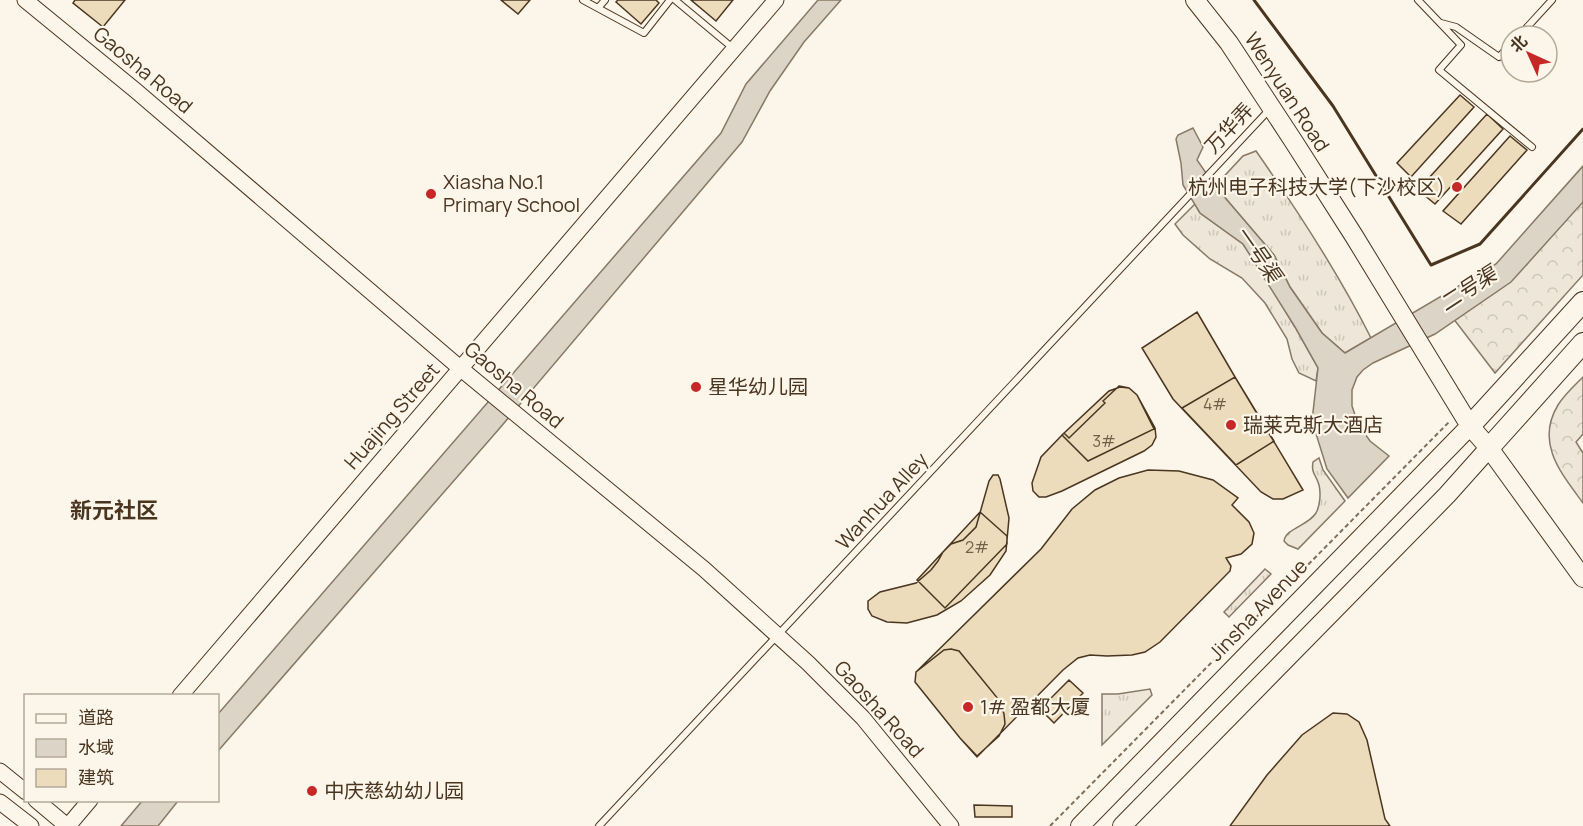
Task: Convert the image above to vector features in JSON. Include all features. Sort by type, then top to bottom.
[{"type":"main road","name":"Wenyuan Road","points":[[1195,0],[1229,43],[1271,107],[1354,236],[1465,418],[1583,578]]},
{"type":"main road","points":[[1465,418],[1583,302]]},
{"type":"main road","points":[[1122,826],[1447,495],[1583,343]]},
{"type":"main road","name":"Jinsha Avenue","points":[[1080,826],[1465,418]]},
{"type":"street","name":"Gaosha Road","points":[[25,0],[135,90],[460,368],[704,569],[808,663],[863,718],[951,826]]},
{"type":"street","name":"Huajing Street","points":[[182,694],[776,0]]},
{"type":"street","points":[[0,771],[24,790]]},
{"type":"street","points":[[0,802],[31,826]]},
{"type":"street","points":[[37,802],[67,826],[89,802]]},
{"type":"lane","points":[[583,0],[644,33],[670,0]]},
{"type":"lane","points":[[598,8],[605,0]]},
{"type":"lane","points":[[675,0],[734,49]]},
{"type":"lane","points":[[1418,0],[1461,45],[1439,70],[1532,147]]},
{"type":"lane","points":[[1530,24],[1552,0]]},
{"type":"lane","points":[[1440,22],[1456,27],[1499,57]]},
{"type":"lane","name":"万华弄","points":[[1187,198],[1271,107]]},
{"type":"lane","name":"Wanhua Alley","points":[[599,826],[1187,198]]},
{"type":"path","points":[[1050,826],[1465,418]]},
{"type":"green space","points":[[1256,151],[1317,242],[1371,338],[1345,353],[1322,333],[1290,287],[1274,255],[1215,186],[1243,156]]},
{"type":"green space","points":[[1583,190],[1583,275],[1495,373],[1443,305],[1500,270]]},
{"type":"green space","points":[[1195,204],[1200,213],[1243,244],[1258,265],[1318,368],[1316,381],[1299,373],[1292,359],[1287,339],[1265,303],[1242,278],[1210,259],[1183,235],[1175,224]]},
{"type":"green space","points":[[1583,377],[1583,434],[1576,442],[1583,453],[1583,503],[1559,469],[1550,445],[1549,432],[1558,405]]},
{"type":"green space","points":[[1319,458],[1323,470],[1345,501],[1298,549],[1284,541],[1289,533],[1316,513],[1320,488],[1313,472],[1313,462]]},
{"type":"green space","points":[[1265,569],[1271,574],[1229,617],[1224,612]]},
{"type":"green space","points":[[1150,689],[1152,695],[1102,745],[1102,694]]},
{"type":"water","points":[[818,0],[841,0],[804,42],[770,91],[742,142],[499,429],[219,750],[219,713],[721,133],[746,84]]},
{"type":"water","points":[[1193,128],[1203,147],[1197,160],[1215,186],[1274,255],[1290,287],[1322,333],[1345,353],[1496,264],[1583,166],[1583,202],[1511,282],[1435,334],[1373,363],[1357,377],[1352,390],[1352,406],[1358,424],[1370,441],[1389,456],[1348,498],[1327,469],[1312,421],[1318,368],[1243,244],[1200,213],[1183,185],[1176,139],[1178,135]]},
{"type":"water","points":[[141,802],[177,802],[158,826],[121,826]]},
{"type":"building","points":[[75,0],[125,0],[103,27],[73,3]]},
{"type":"building","points":[[501,0],[530,0],[518,14]]},
{"type":"building","points":[[618,0],[656,0],[659,3],[641,24],[616,2]]},
{"type":"building","points":[[691,0],[733,0],[716,21]]},
{"type":"building","points":[[1460,95],[1474,107],[1411,177],[1397,163]]},
{"type":"building","points":[[1487,114],[1503,129],[1435,204],[1418,190]]},
{"type":"building","points":[[1510,136],[1527,150],[1461,224],[1443,211]]},
{"type":"building","points":[[1197,312],[1303,490],[1283,499],[1273,499],[1261,492],[1173,399],[1142,348]]},
{"type":"building","name":"瑞莱克斯大酒店","points":[[1235,377],[1274,441],[1236,465],[1182,408]]},
{"type":"building","points":[[1119,386],[1129,388],[1137,395],[1155,428],[1156,437],[1152,445],[1062,491],[1039,497],[1033,491],[1032,483],[1041,457],[1064,433],[1069,438]]},
{"type":"building","points":[[1120,387],[1129,388],[1137,395],[1154,429],[1088,461],[1062,435],[1109,391]]},
{"type":"building","points":[[1148,470],[1179,471],[1213,480],[1238,498],[1232,505],[1249,522],[1254,533],[1252,544],[1241,554],[1226,558],[1231,566],[1230,571],[1160,642],[1145,652],[1132,655],[1090,655],[1078,658],[1063,670],[977,757],[915,682],[916,672],[1041,549],[1072,509],[1095,490],[1119,478]]},
{"type":"building","points":[[993,475],[998,475],[1000,479],[1009,518],[1006,551],[990,575],[961,601],[937,615],[907,623],[887,622],[872,616],[868,609],[868,601],[880,592],[916,583],[931,570],[951,544],[963,540],[976,527],[989,481]]},
{"type":"building","points":[[980,512],[1007,536],[1007,544],[945,608],[917,580]]},
{"type":"building","name":"1# 盈都大厦","points":[[944,650],[959,651],[999,700],[1004,714],[1005,724],[999,736],[977,756],[915,682],[916,672]]},
{"type":"building","points":[[1069,680],[1083,693],[1054,723],[1043,712],[1044,705]]},
{"type":"building","points":[[1333,713],[1347,714],[1359,722],[1367,740],[1385,819],[1390,826],[1230,826],[1267,775],[1302,735]]},
{"type":"building","points":[[974,805],[1012,806],[1012,817],[975,817]]},
{"type":"wall","points":[[1254,0],[1333,106],[1431,265],[1480,244],[1583,129]]},
{"type":"place","name":"杭州电子科技大学(下沙校区)","points":[[1457,187]]},
{"type":"place","name":"Xiasha No.1 Primary School","points":[[431,194]]},
{"type":"place","name":"星华幼儿园","points":[[696,387]]},
{"type":"place","name":"瑞莱克斯大酒店","points":[[1231,425]]},
{"type":"place","name":"1# 盈都大厦","points":[[968,707]]},
{"type":"place","name":"中庆慈幼幼儿园","points":[[312,791]]},
{"type":"district","name":"新元社区","points":[[114,510]]},
{"type":"water label","name":"一号渠","points":[[1258,254]]},
{"type":"water label","name":"二号渠","points":[[1468,289]]}]
